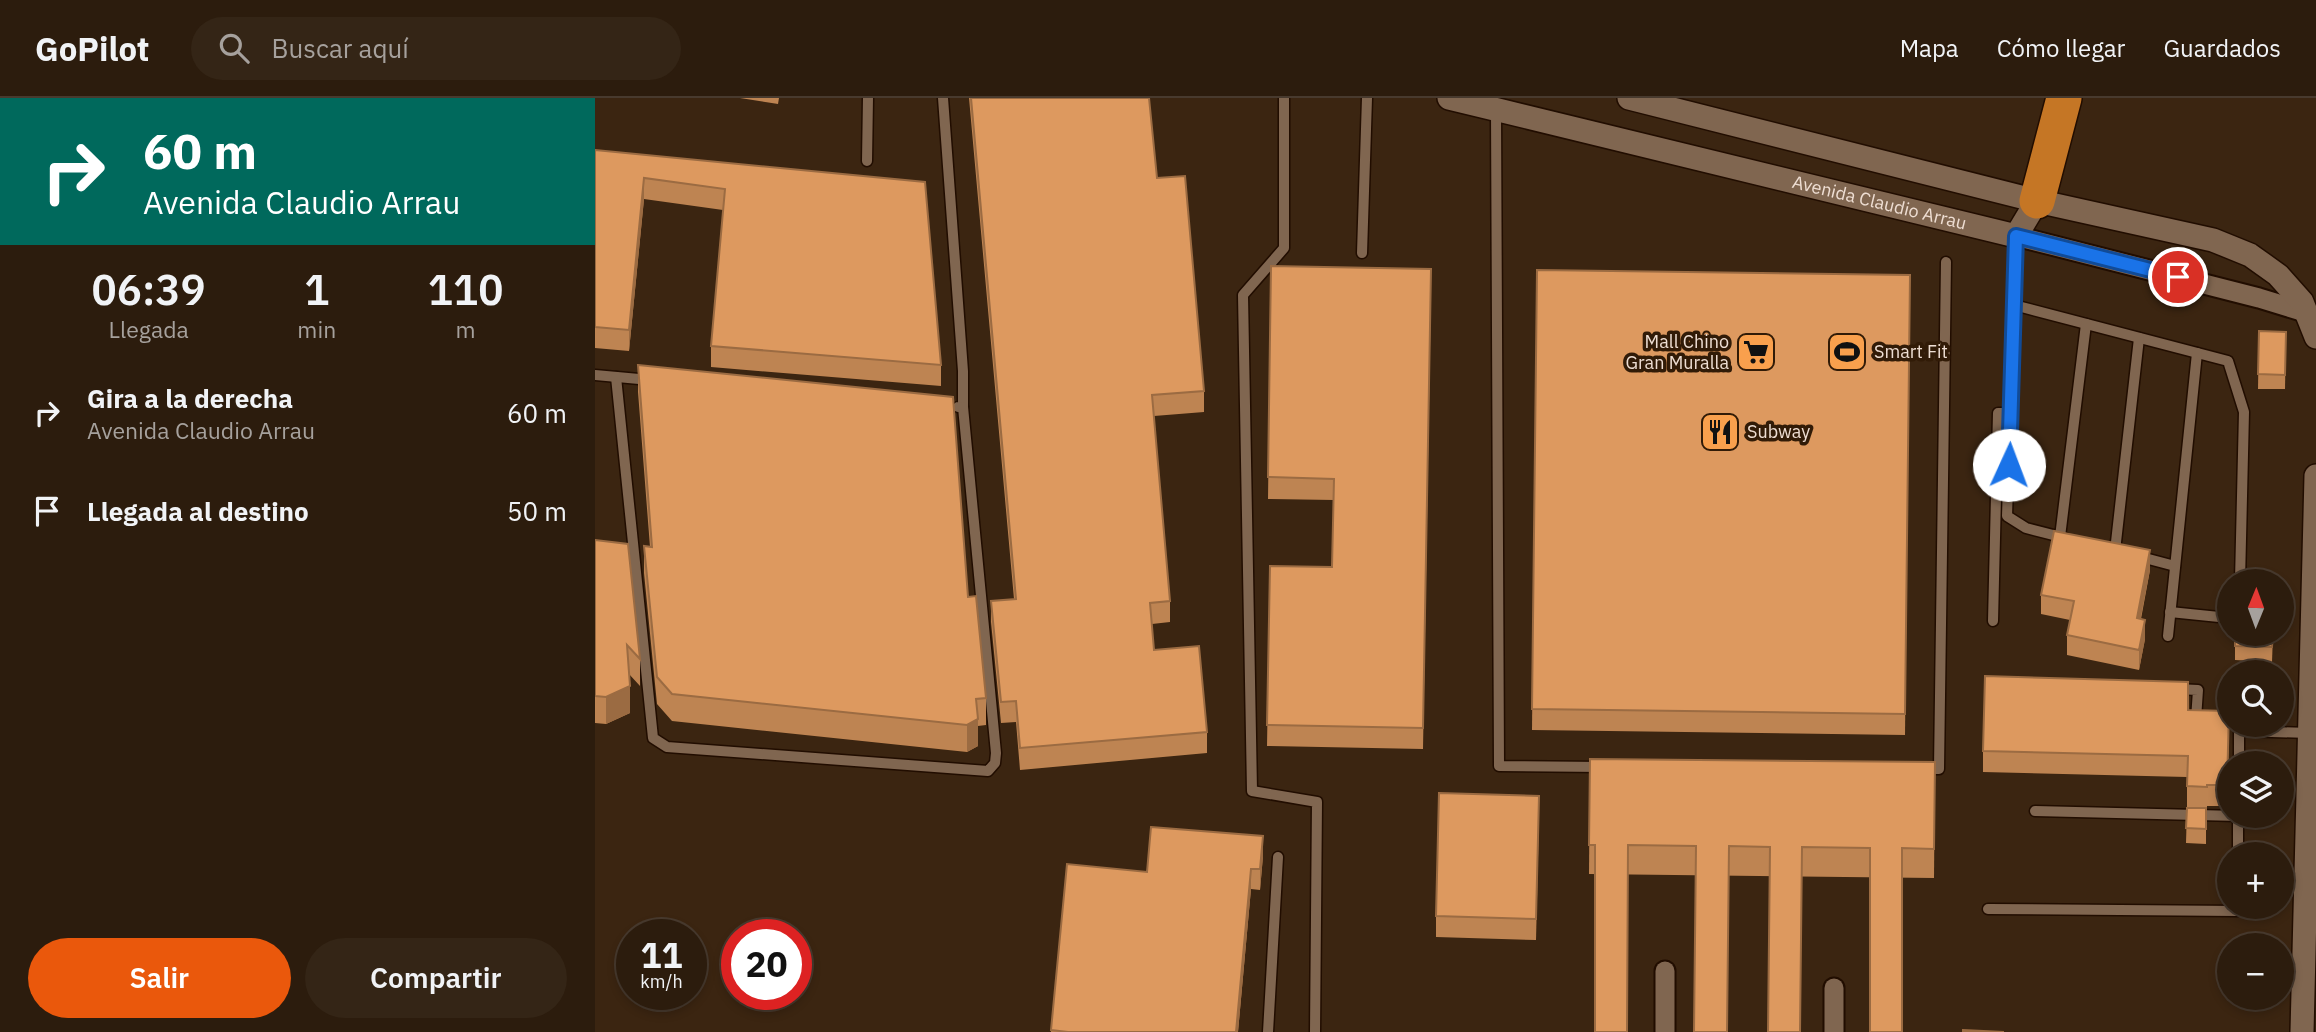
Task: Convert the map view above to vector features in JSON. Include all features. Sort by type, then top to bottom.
[{"type":"highway","points":[[2037,201],[2064,98]]},
{"type":"street","name":"Avenida Claudio Arrau","points":[[1449,98],[2016,236],[2308,313]]},
{"type":"street","points":[[1629,98],[2037,201],[2213,240],[2250,255],[2291,287],[2308,313],[2316,337]]},
{"type":"street","points":[[2016,236],[2037,201]]},
{"type":"street","points":[[2302,1032],[2316,476]]},
{"type":"street","points":[[1665,971],[1665,1032]]},
{"type":"street","points":[[1834,988],[1834,1032]]},
{"type":"lane","points":[[867,161],[869,98]]},
{"type":"lane","points":[[616,377],[653,738],[667,747],[988,771],[995,763],[996,753],[963,407],[963,371],[943,98]]},
{"type":"lane","points":[[1284,98],[1284,248],[1243,295],[1252,791],[1317,802],[1315,1032]]},
{"type":"lane","points":[[1362,253],[1367,98]]},
{"type":"lane","points":[[1496,110],[1499,766],[1609,767]]},
{"type":"lane","points":[[2016,236],[2007,516],[2026,528],[2066,538],[2086,324]]},
{"type":"lane","points":[[1912,769],[1940,769],[1946,262]]},
{"type":"lane","points":[[2014,305],[2228,360],[2244,412],[2240,569]]},
{"type":"lane","points":[[2115,551],[2139,338]]},
{"type":"lane","points":[[2168,636],[2197,353]]},
{"type":"lane","points":[[595,375],[657,380]]},
{"type":"lane","points":[[950,406],[963,407]]},
{"type":"lane","points":[[1993,621],[1998,413],[2010,413]]},
{"type":"lane","points":[[2104,548],[2175,566]]},
{"type":"lane","points":[[2170,612],[2217,617]]},
{"type":"lane","points":[[2158,689],[2198,690],[2196,719],[2207,719]]},
{"type":"lane","points":[[2294,732],[2309,733]]},
{"type":"lane","points":[[2035,811],[2217,815]]},
{"type":"lane","points":[[1268,1032],[1278,858]]},
{"type":"lane","points":[[1988,909],[2217,911]]},
{"type":"building","points":[[971,98],[1149,98],[1157,178],[1185,176],[1204,391],[1152,395],[1170,601],[1150,603],[1154,650],[1199,646],[1207,732],[1020,748],[1016,701],[1001,702],[991,601],[1016,599]]},
{"type":"building","points":[[595,150],[925,182],[941,365],[711,346],[725,189],[644,178],[629,330],[595,327]]},
{"type":"building","points":[[1271,266],[1431,269],[1423,728],[1267,725],[1270,566],[1332,567],[1334,479],[1268,477]]},
{"type":"building","points":[[1537,270],[1910,275],[1905,714],[1532,709]]},
{"type":"building","points":[[2259,331],[2286,332],[2285,375],[2258,374]]},
{"type":"building","points":[[638,365],[953,397],[968,597],[976,596],[986,698],[976,699],[978,719],[967,725],[672,694],[657,677],[644,546],[652,547]]},
{"type":"building","points":[[2054,531],[2150,550],[2137,618],[2145,620],[2139,650],[2067,635],[2074,601],[2041,595]]},
{"type":"building","points":[[595,540],[628,544],[640,659],[627,645],[630,686],[606,697],[595,696]]},
{"type":"building","points":[[1985,676],[2188,682],[2188,710],[2217,711],[2217,737],[2228,737],[2228,751],[2217,751],[2217,785],[2207,787],[2187,786],[2188,756],[1983,751]]},
{"type":"building","points":[[1590,759],[1935,762],[1934,849],[1902,848],[1902,1032],[1870,1032],[1870,848],[1802,847],[1800,1032],[1768,1032],[1770,847],[1729,846],[1727,1032],[1694,1032],[1696,846],[1628,845],[1627,1032],[1595,1032],[1595,845],[1589,845]]},
{"type":"building","points":[[1439,793],[1539,796],[1536,919],[1436,916]]},
{"type":"building","points":[[2187,808],[2206,808],[2206,829],[2186,828]]},
{"type":"building","points":[[1151,827],[1263,836],[1260,869],[1251,869],[1236,1032],[1051,1030],[1067,864],[1147,872]]},
{"type":"building","points":[[1963,1030],[2004,1032],[1963,1032]]},
{"type":"place","name":"Mall Chino Gran Muralla","points":[[1756,352]]},
{"type":"place","name":"Smart Fit","points":[[1847,352]]},
{"type":"place","name":"Subway","points":[[1720,432]]},
{"type":"route","points":[[2009,465],[2016,236],[2178,277]]}]
